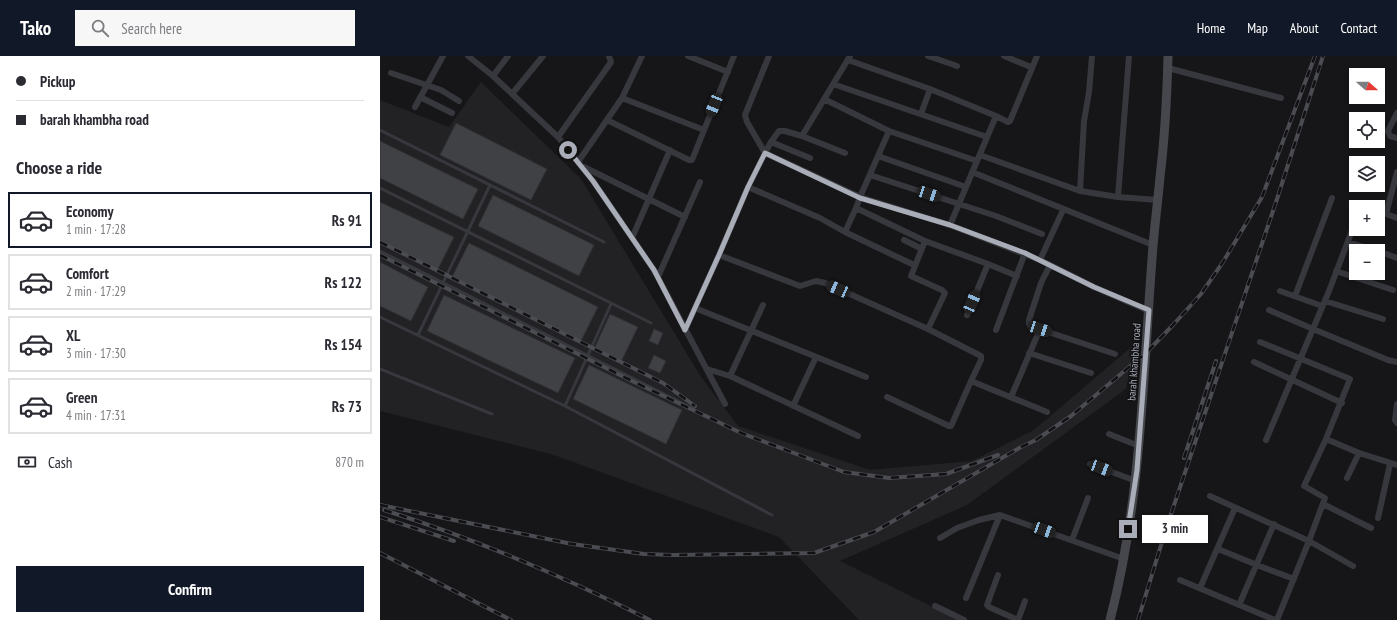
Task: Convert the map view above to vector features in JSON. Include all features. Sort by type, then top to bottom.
[{"type":"street","points":[[415,107],[426,85],[444,56]]},
{"type":"street","points":[[469,56],[493,76],[558,137],[579,164],[632,238],[658,278],[725,404]]},
{"type":"street","points":[[493,76],[508,56]]},
{"type":"street","points":[[512,94],[543,56]]},
{"type":"street","points":[[558,137],[611,62],[609,56]]},
{"type":"street","points":[[579,164],[622,98],[642,56]]},
{"type":"street","points":[[688,56],[728,72]]},
{"type":"street","points":[[607,120],[689,160],[692,160],[734,56]]},
{"type":"street","points":[[768,56],[745,114],[747,122],[765,153],[860,198],[950,225],[1025,253],[1094,287],[1149,310]]},
{"type":"street","points":[[928,56],[957,66]]},
{"type":"street","points":[[1004,56],[1031,67]]},
{"type":"street","points":[[802,136],[849,58],[930,89],[1008,122],[1010,121],[1031,67],[1037,56]]},
{"type":"street","points":[[1080,191],[1084,121],[1089,92],[1092,56]]},
{"type":"street","points":[[1118,197],[1129,56]]},
{"type":"street","name":"barah khambha road","points":[[1110,620],[1124,559],[1136,481],[1153,245],[1164,135],[1168,56]]},
{"type":"street","points":[[1168,68],[1281,98]]},
{"type":"street","points":[[391,73],[449,94],[459,101]]},
{"type":"street","points":[[833,84],[988,136]]},
{"type":"street","points":[[921,114],[930,89]]},
{"type":"street","points":[[420,97],[452,113]]},
{"type":"street","points":[[622,98],[704,130]]},
{"type":"street","points":[[824,99],[889,131],[1080,191],[1118,197],[1158,200]]},
{"type":"street","points":[[1397,113],[1388,131],[1390,136],[1397,138]]},
{"type":"street","points":[[950,225],[996,116]]},
{"type":"street","points":[[685,330],[748,187],[771,142],[778,132],[781,131],[802,136],[845,153]]},
{"type":"street","points":[[845,232],[889,131]]},
{"type":"street","points":[[771,142],[810,158]]},
{"type":"street","points":[[632,238],[670,150]]},
{"type":"street","points":[[878,156],[966,187]]},
{"type":"street","points":[[579,164],[685,217]]},
{"type":"street","points":[[972,172],[1063,210],[1153,245]]},
{"type":"street","points":[[1397,172],[1386,214],[1397,218]]},
{"type":"street","points":[[870,175],[959,204],[1042,234]]},
{"type":"street","points":[[658,278],[700,182]]},
{"type":"street","points":[[748,187],[820,218],[845,232],[914,265]]},
{"type":"street","points":[[1295,296],[1332,198]]},
{"type":"street","points":[[856,208],[924,241],[1017,276]]},
{"type":"street","points":[[1040,260],[1063,210]]},
{"type":"street","points":[[1266,440],[1350,236]]},
{"type":"street","points":[[904,240],[922,249]]},
{"type":"street","points":[[924,241],[922,249],[914,265],[911,277],[942,290],[945,294],[928,329]]},
{"type":"street","points":[[1348,242],[1354,244]]},
{"type":"street","points":[[996,330],[1025,253]]},
{"type":"street","points":[[1385,254],[1397,258]]},
{"type":"street","points":[[719,255],[800,286],[816,281],[825,283],[928,329],[981,356],[981,360],[951,426],[947,426],[887,397]]},
{"type":"street","points":[[967,315],[988,264]]},
{"type":"street","points":[[1050,265],[1041,283],[1028,322],[1030,326],[1115,354]]},
{"type":"street","points":[[1336,271],[1393,290]]},
{"type":"street","points":[[1280,291],[1384,319]]},
{"type":"street","points":[[730,376],[763,305]]},
{"type":"street","points":[[694,308],[866,377]]},
{"type":"street","points":[[1269,310],[1388,360],[1397,362]]},
{"type":"street","points":[[1011,397],[1040,329]]},
{"type":"street","points":[[1180,580],[1276,620],[1294,579],[1323,504],[1325,498],[1304,486],[1342,403],[1350,379],[1260,342]]},
{"type":"street","points":[[1029,353],[1091,373]]},
{"type":"street","points":[[793,406],[816,357]]},
{"type":"street","points":[[1254,362],[1342,403]]},
{"type":"street","points":[[706,369],[730,376],[858,436]]},
{"type":"street","points":[[971,381],[1047,412]]},
{"type":"street","points":[[1397,404],[1395,420],[1397,423]]},
{"type":"street","points":[[1109,434],[1139,446]]},
{"type":"street","points":[[1326,439],[1359,453],[1397,465]]},
{"type":"street","points":[[1347,478],[1359,453]]},
{"type":"street","points":[[1090,464],[1136,481]]},
{"type":"street","points":[[1378,518],[1390,464]]},
{"type":"street","points":[[1210,496],[1309,541],[1353,566]]},
{"type":"street","points":[[1072,540],[1088,498]]},
{"type":"street","points":[[1323,504],[1371,528]]},
{"type":"street","points":[[1200,588],[1235,508]]},
{"type":"street","points":[[940,538],[957,528],[979,520],[1000,515],[1124,559]]},
{"type":"street","points":[[966,598],[1000,515]]},
{"type":"street","points":[[1240,605],[1274,524]]},
{"type":"street","points":[[1218,549],[1294,579]]},
{"type":"street","points":[[998,575],[987,605],[1018,620],[1024,601]]},
{"type":"street","points":[[935,606],[964,620]]},
{"type":"lane","points":[[380,130],[604,242]]},
{"type":"lane","points":[[418,335],[490,185]]},
{"type":"lane","points":[[380,188],[651,323]]},
{"type":"lane","points":[[380,251],[694,409]]},
{"type":"lane","points":[[565,406],[611,304]]},
{"type":"lane","points":[[380,317],[565,406],[772,515]]},
{"type":"lane","points":[[380,369],[492,414]]},
{"type":"shaded area","points":[[481,82],[581,179],[701,377],[738,426],[870,470],[972,461],[1034,430],[1136,343],[1126,389],[967,505],[840,561],[959,620],[859,620],[779,537],[554,455],[380,411],[380,100],[449,127]]},
{"type":"building","points":[[456,123],[547,169],[531,200],[440,155]]},
{"type":"building","points":[[380,141],[478,189],[463,219],[380,178]]},
{"type":"building","points":[[493,195],[594,245],[579,276],[478,226]]},
{"type":"building","points":[[380,202],[454,237],[437,271],[380,243]]},
{"type":"building","points":[[469,243],[598,307],[580,343],[451,279]]},
{"type":"building","points":[[380,262],[428,287],[411,321],[380,306]]},
{"type":"building","points":[[444,295],[575,358],[558,393],[427,331]]},
{"type":"building","points":[[610,314],[638,327],[621,362],[594,349]]},
{"type":"building","points":[[654,329],[663,333],[658,345],[649,341]]},
{"type":"building","points":[[654,355],[666,361],[660,373],[648,368]]},
{"type":"building","points":[[589,365],[682,410],[666,444],[573,399]]},
{"type":"railway","points":[[380,505],[572,544],[644,554],[814,553],[874,532],[1021,447],[1036,440],[1071,416],[1147,352],[1173,325],[1201,294],[1223,262],[1262,197],[1315,56]]},
{"type":"railway","points":[[1138,620],[1166,529],[1277,199],[1323,56]]},
{"type":"railway","points":[[380,242],[663,383],[695,406]]},
{"type":"railway","points":[[380,255],[632,381],[741,433],[844,472],[889,478],[946,474],[998,455]]},
{"type":"railway","points":[[1184,458],[1216,361]]},
{"type":"railway","points":[[384,510],[486,546],[552,574],[650,620]]},
{"type":"railway","points":[[380,517],[454,541]]},
{"type":"railway","points":[[380,553],[511,620]]},
{"type":"route","points":[[568,150],[593,181],[654,270],[685,330],[748,187],[765,153],[860,198],[950,225],[1025,253],[1094,287],[1149,310],[1136,481],[1128,529]]}]
